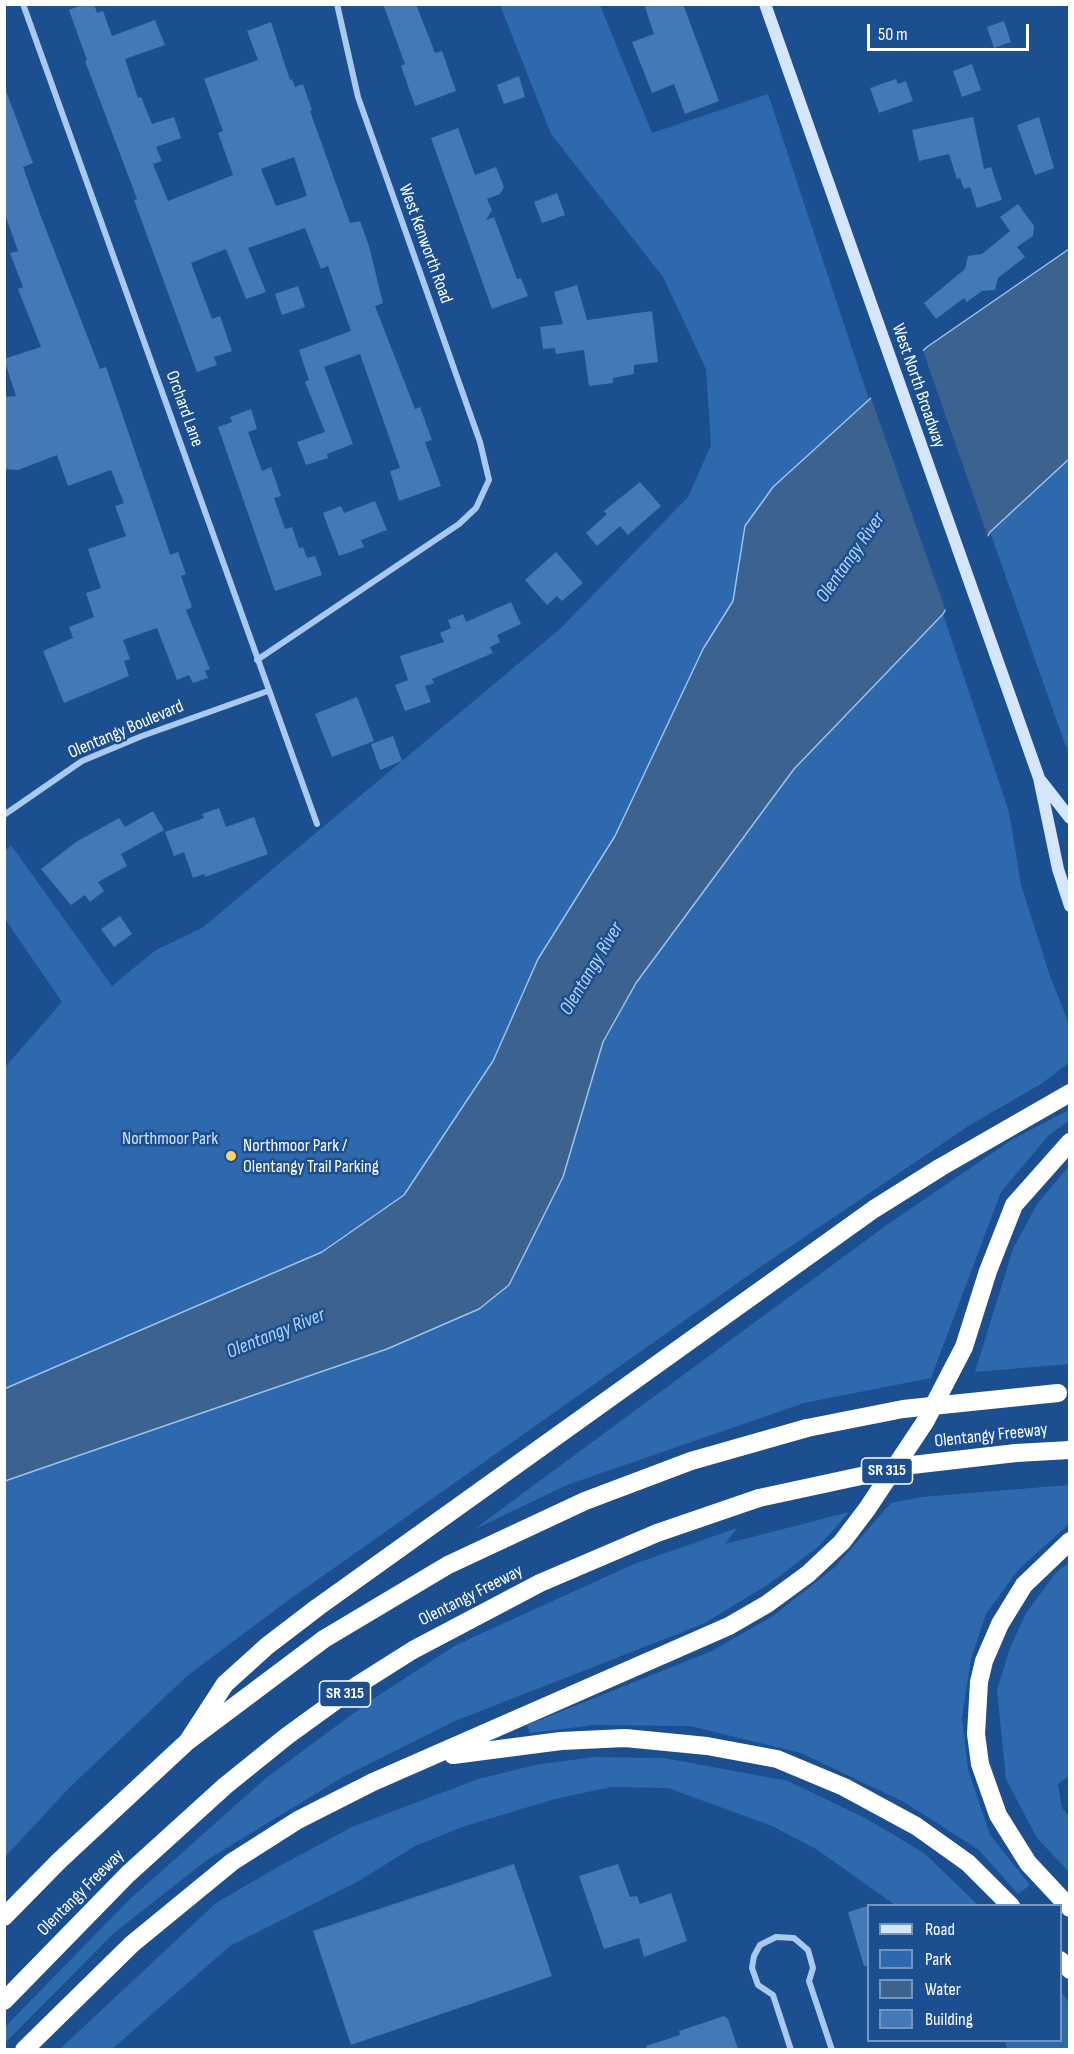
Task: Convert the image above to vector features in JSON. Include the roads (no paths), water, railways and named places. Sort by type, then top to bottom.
[{"type":"highway","points":[[188,1742],[225,1684],[267,1646],[318,1606],[874,1209],[1070,1093]]},
{"type":"highway","points":[[24,2049],[132,1944],[232,1863],[298,1820],[373,1782],[433,1758],[729,1626],[767,1604],[808,1574],[842,1542],[925,1422],[964,1347],[988,1271],[1014,1205],[1070,1142]]},
{"type":"highway","name":"Olentangy Freeway","points":[[4,1917],[59,1861],[188,1742],[324,1639],[448,1565],[627,1485],[691,1461],[807,1428],[903,1409],[1064,1392]]},
{"type":"highway","name":"Olentangy Freeway","points":[[4,2001],[128,1874],[225,1786],[287,1736],[356,1686],[413,1650],[540,1583],[657,1533],[759,1498],[912,1465],[1016,1453],[1070,1450]]},
{"type":"highway","points":[[1070,1541],[1024,1585],[1000,1624],[984,1661],[979,1682],[976,1734],[980,1764],[998,1815],[1028,1863],[1070,1908]]},
{"type":"highway","points":[[433,1758],[561,1741],[626,1737],[707,1746],[777,1760],[844,1787],[916,1827],[968,1863],[1010,1904]]},
{"type":"main road","name":"West North Broadway","points":[[765,4],[1039,778],[1058,869],[1070,906]]},
{"type":"main road","name":"West North Broadway","points":[[1039,778],[1070,818]]},
{"type":"street","name":"Orchard Lane","points":[[23,4],[317,824]]},
{"type":"street","name":"West Kenworth Road","points":[[257,660],[459,524],[476,508],[486,491],[489,480],[488,466],[378,160],[358,97],[337,4]]},
{"type":"street","name":"Olentangy Boulevard","points":[[4,815],[82,761],[142,736],[268,691]]},
{"type":"street","points":[[791,2049],[773,1995],[758,1985],[752,1968],[754,1956],[760,1945],[776,1936],[794,1938],[808,1950],[813,1968],[809,1981],[832,2049]]},
{"type":"water","name":"Olentangy River","points":[[1069,249],[1069,459],[990,532],[943,614],[794,769],[636,983],[603,1042],[563,1177],[509,1285],[479,1309],[387,1349],[5,1481],[4,1389],[322,1252],[404,1195],[493,1061],[538,959],[615,836],[703,649],[733,601],[745,526],[773,487],[927,347]]},
{"type":"place","name":"Northmoor Park / Olentangy Trail Parking","points":[[231,1156]]},
{"type":"park label","name":"Northmoor Park","points":[[170,1139]]}]
